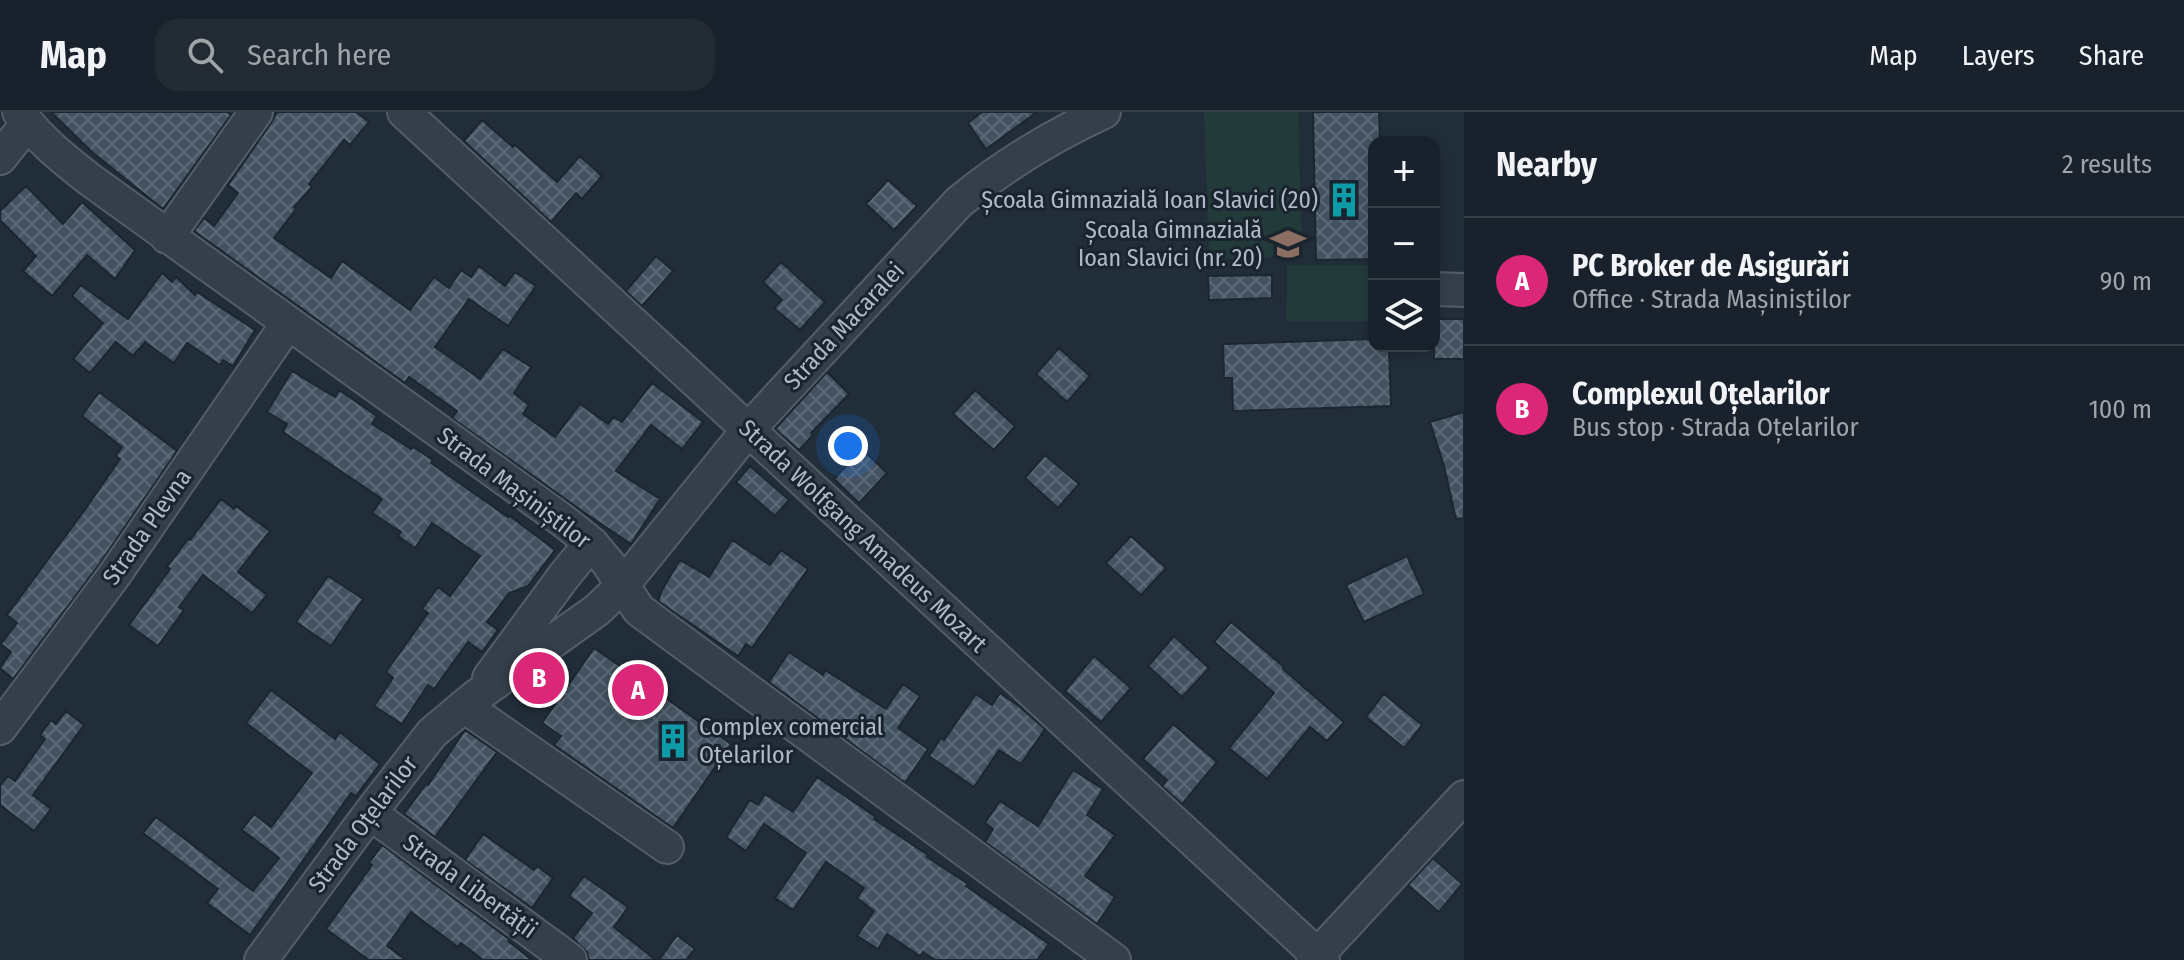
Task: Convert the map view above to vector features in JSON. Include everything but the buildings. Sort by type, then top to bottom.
[{"type":"street","points":[[167,237],[256,112]]},
{"type":"street","name":"Strada Wolfgang Amadeus Mozart","points":[[404,112],[1318,958]]},
{"type":"street","name":"Strada Macaralei","points":[[622,586],[748,430],[959,202],[1063,120],[1104,112]]},
{"type":"street","points":[[0,158],[23,118]]},
{"type":"street","name":"Strada Mașiniștilor","points":[[23,118],[56,153],[167,237],[591,543],[639,610],[1114,960]]},
{"type":"street","points":[[1440,289],[1464,290]]},
{"type":"street","name":"Strada Plevna","points":[[0,728],[113,577],[288,323]]},
{"type":"street","name":"Strada Oțelarilor","points":[[469,701],[591,543]]},
{"type":"street","name":"Strada Oțelarilor","points":[[261,960],[432,733],[469,701],[597,610],[622,586]]},
{"type":"street","points":[[469,701],[667,847]]},
{"type":"street","points":[[1318,958],[1464,797]]},
{"type":"street","name":"Strada Libertății","points":[[370,813],[570,960]]},
{"type":"green space","points":[[1204,112],[1298,112],[1302,256],[1209,259]]},
{"type":"green space","points":[[1287,265],[1368,265],[1368,321],[1286,321]]},
{"type":"place","name":"Școala Gimnazială Ioan Slavici (20)","points":[[1344,200]]},
{"type":"place","name":"Școala Gimnazială Ioan Slavici (nr. 20)","points":[[1288,244]]},
{"type":"place","name":"Complexul Oțelarilor","points":[[539,678]]},
{"type":"place","name":"PC Broker de Asigurări","points":[[638,690]]},
{"type":"place","name":"Complex comercial Oțelarilor","points":[[673,741]]}]
